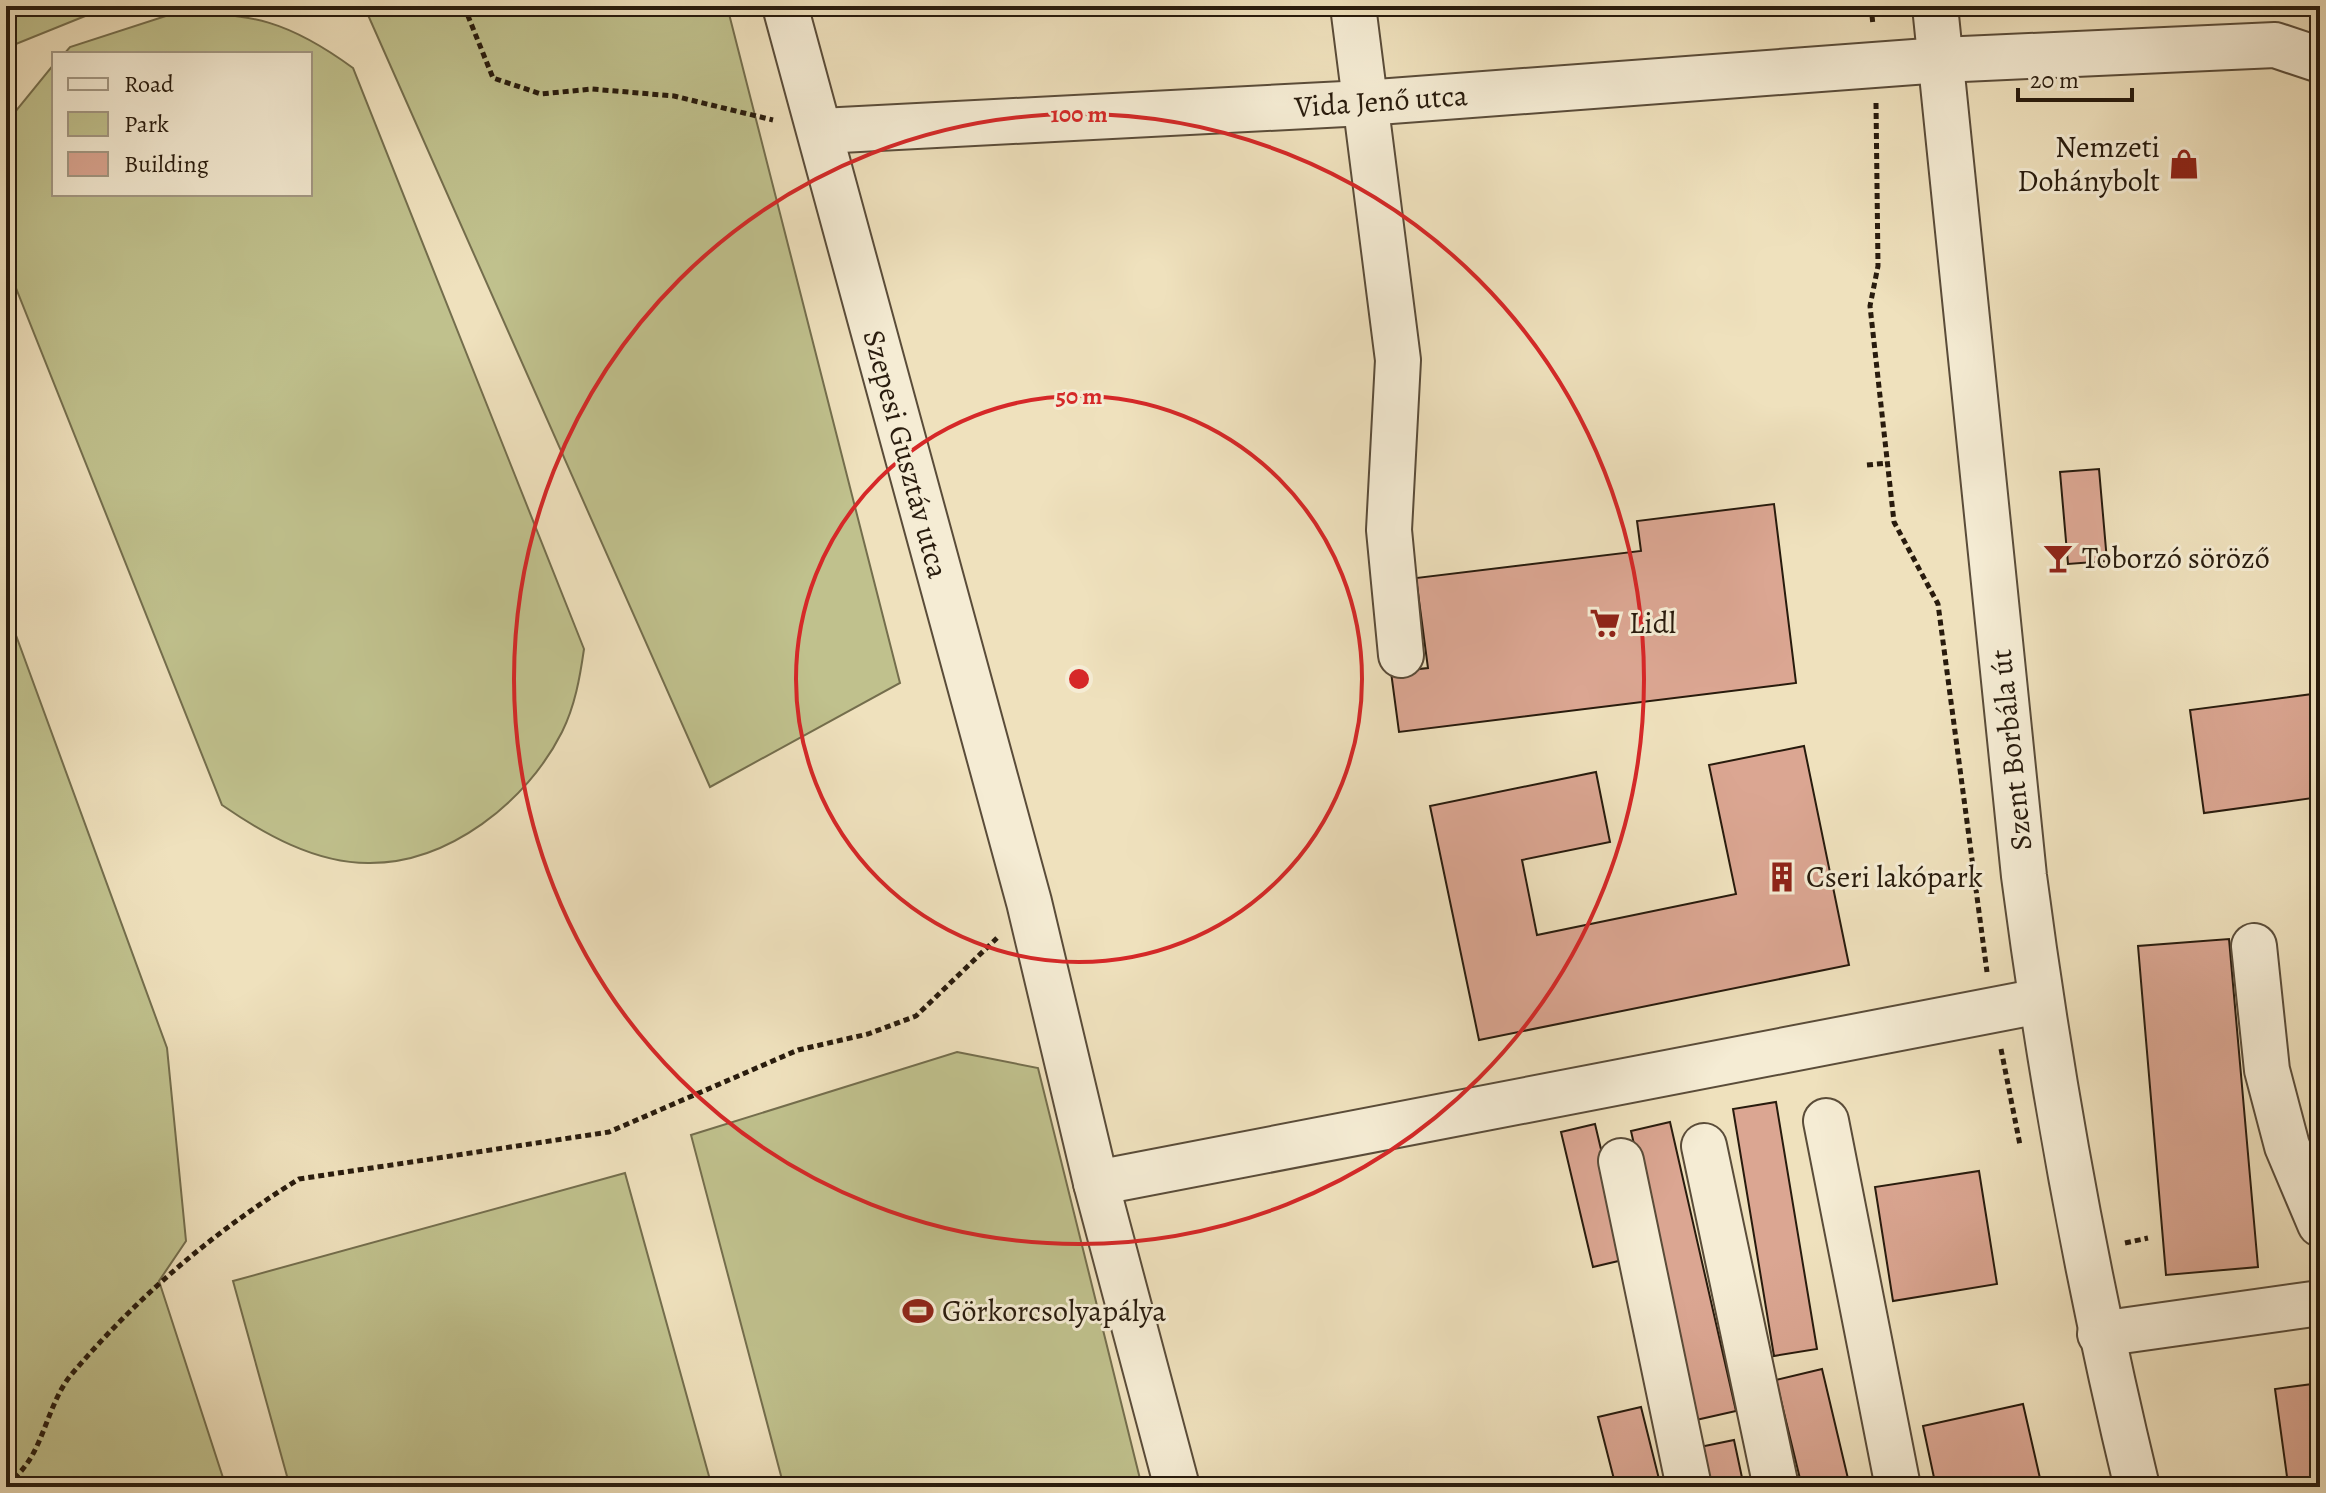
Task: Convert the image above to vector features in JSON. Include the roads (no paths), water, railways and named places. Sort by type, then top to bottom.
[{"type":"street","name":"Szepesi Gusztáv utca","points":[[785,6],[954,636],[1029,902],[1096,1183],[1177,1487]]},
{"type":"street","points":[[1353,6],[1398,360],[1389,530],[1401,655]]},
{"type":"street","name":"Szent Borbála út","points":[[1935,6],[2024,876],[2040,1001],[2100,1334],[2137,1487]]},
{"type":"street","name":"Vida Jenő utca","points":[[821,131],[1364,103],[1941,60],[2275,45],[2320,60]]},
{"type":"street","points":[[2254,946],[2267,1070],[2287,1146],[2320,1224]]},
{"type":"street","points":[[1096,1183],[2040,1001]]},
{"type":"street","points":[[1826,1121],[1898,1487]]},
{"type":"street","points":[[1704,1146],[1776,1487]]},
{"type":"street","points":[[1621,1161],[1689,1487]]},
{"type":"street","points":[[2100,1334],[2320,1303]]},
{"type":"place","name":"Nemzeti Dohánybolt","points":[[2184,164]]},
{"type":"place","name":"Toborzó söröző","points":[[2058,558]]},
{"type":"place","name":"Lidl","points":[[1605,623]]},
{"type":"place","name":"Cseri lakópark","points":[[1782,877]]},
{"type":"place","name":"Görkorcsolyapálya","points":[[918,1311]]}]
